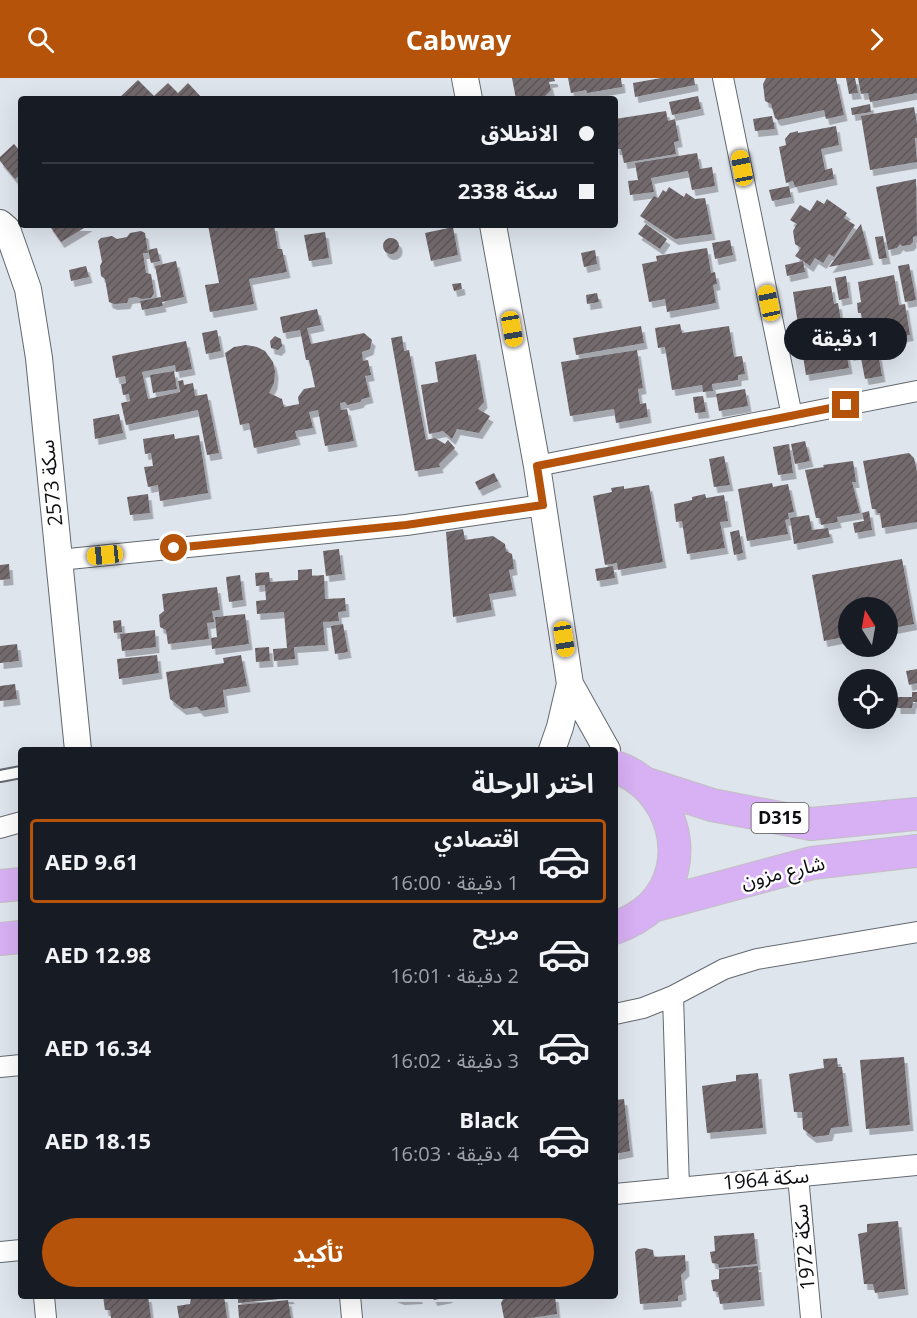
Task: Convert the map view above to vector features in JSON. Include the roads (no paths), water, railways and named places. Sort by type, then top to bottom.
[{"type":"main road","name":"D315","points":[[618,765],[647,784],[664,805],[674,831],[675,857],[667,884],[652,906],[632,921],[618,927]]},
{"type":"main road","name":"شارع مزون","points":[[647,784],[712,805],[811,824],[917,814]]},
{"type":"main road","name":"شارع مزون","points":[[652,906],[812,862],[917,851]]},
{"type":"main road","points":[[0,885],[18,884]]},
{"type":"main road","points":[[0,939],[18,937]]},
{"type":"street","points":[[465,78],[468,96]]},
{"type":"street","points":[[723,78],[792,416]]},
{"type":"street","name":"سكة 2573","points":[[0,223],[7,229],[28,289],[39,358],[78,747]]},
{"type":"street","points":[[494,228],[537,466],[570,684],[605,747]]},
{"type":"street","points":[[537,466],[917,391]]},
{"type":"street","points":[[58,560],[406,525],[543,505]]},
{"type":"street","points":[[553,747],[570,684]]},
{"type":"street","points":[[0,828],[18,823]]},
{"type":"street","points":[[0,885],[18,880]]},
{"type":"street","points":[[618,1013],[643,1008],[673,996],[724,969],[757,959],[917,932]]},
{"type":"street","points":[[673,996],[679,1188]]},
{"type":"street","points":[[0,1067],[18,1065]]},
{"type":"street","name":"سكة 1964","points":[[618,1194],[917,1165]]},
{"type":"street","name":"سكة 1972","points":[[798,1176],[811,1318]]},
{"type":"street","points":[[0,1252],[18,1250]]},
{"type":"street","points":[[44,1299],[46,1318]]},
{"type":"street","points":[[350,1299],[352,1318]]},
{"type":"lane","points":[[0,776],[18,773]]}]
